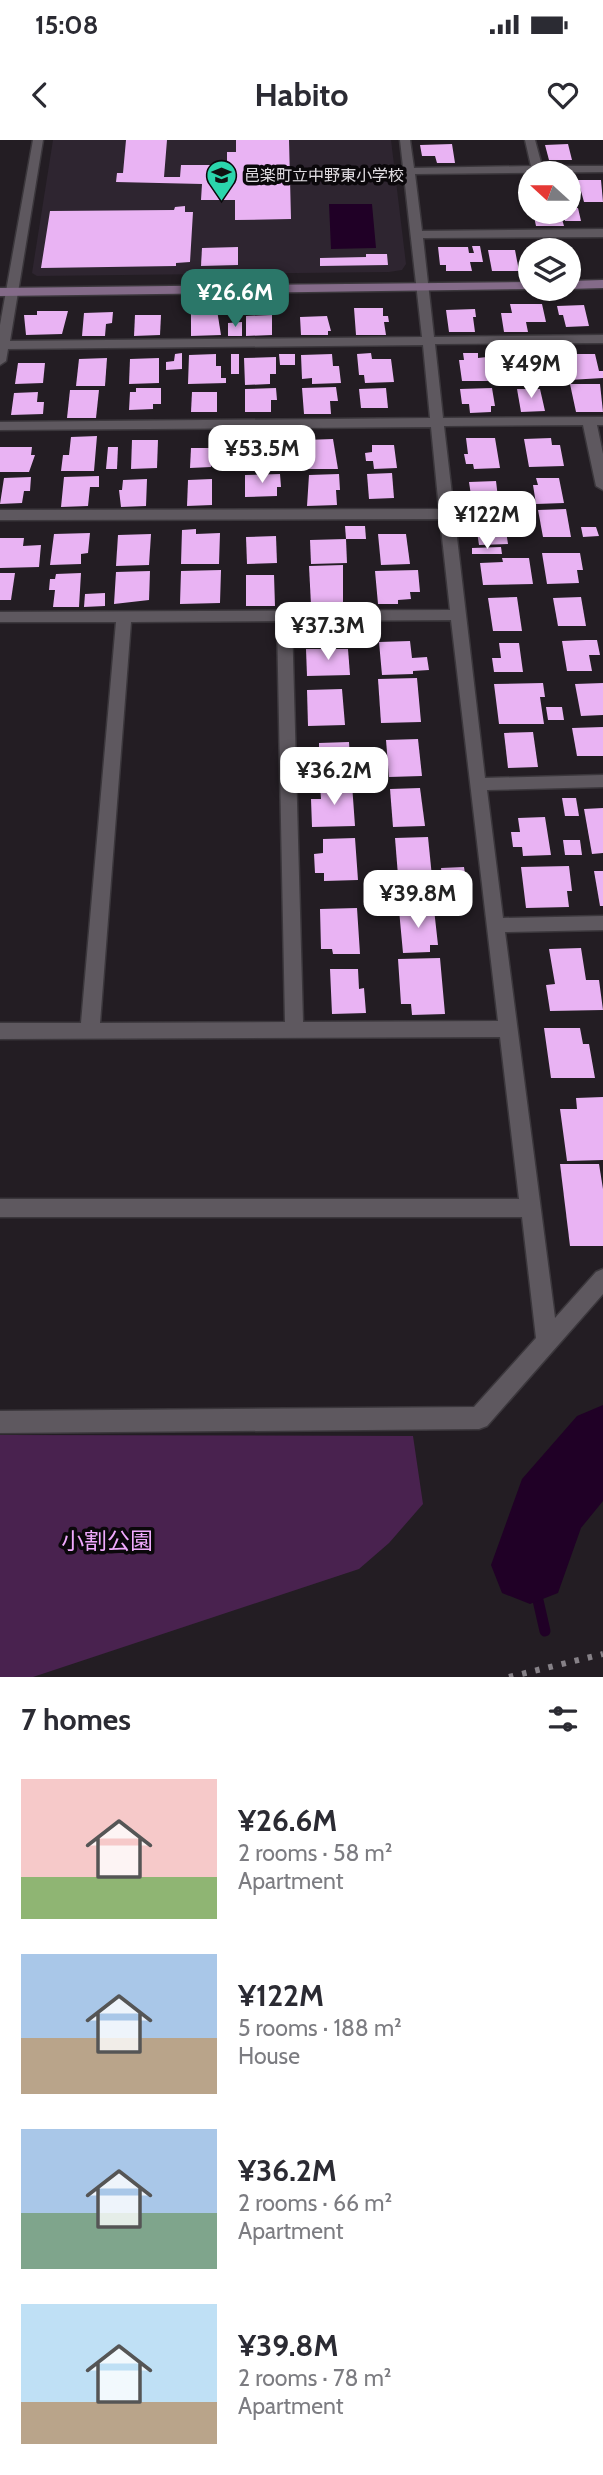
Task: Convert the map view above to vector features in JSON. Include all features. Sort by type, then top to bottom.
[{"type":"street","points":[[0,361],[6,292],[38,140]]},
{"type":"street","points":[[405,140],[424,288],[458,615],[547,1340]]},
{"type":"street","points":[[530,140],[535,161]]},
{"type":"street","points":[[409,171],[518,169]]},
{"type":"street","points":[[581,169],[603,169]]},
{"type":"street","points":[[418,235],[603,233]]},
{"type":"street","points":[[581,285],[603,284]]},
{"type":"street","points":[[6,292],[518,286]]},
{"type":"street","points":[[2,345],[603,339]]},
{"type":"street","points":[[0,426],[596,421],[603,486]]},
{"type":"street","points":[[0,515],[447,514]]},
{"type":"street","points":[[0,617],[458,615]]},
{"type":"street","points":[[90,1030],[124,617]]},
{"type":"street","points":[[284,617],[294,1029]]},
{"type":"street","points":[[478,784],[603,781]]},
{"type":"street","points":[[495,926],[603,923]]},
{"type":"street","points":[[0,1031],[508,1029]]},
{"type":"street","points":[[0,1208],[531,1208]]},
{"type":"street","points":[[0,1422],[479,1418],[603,1279]]},
{"type":"shaded area","name":"邑楽町立中野東小学校","points":[[53,140],[391,140],[406,264],[402,270],[389,272],[37,276],[32,273]]},
{"type":"shaded area","points":[[329,204],[372,204],[376,248],[331,249]]},
{"type":"green space","name":"小割公園","points":[[0,1435],[413,1436],[423,1504],[389,1543],[359,1569],[33,1677],[0,1677]]},
{"type":"building","points":[[126,140],[167,140],[164,177],[180,177],[181,165],[227,165],[227,152],[236,152],[236,140],[289,140],[291,219],[235,220],[235,200],[201,200],[202,184],[116,182],[117,173],[123,173]]},
{"type":"building","points":[[452,144],[455,163],[437,163],[435,156],[422,156],[420,145]]},
{"type":"building","points":[[568,144],[572,160],[549,160],[545,145]]},
{"type":"building","points":[[581,180],[601,180],[603,202],[584,202]]},
{"type":"building","points":[[185,206],[185,212],[193,212],[190,262],[176,263],[176,266],[41,268],[50,211],[174,210],[175,207]]},
{"type":"building","points":[[536,224],[564,226],[536,226]]},
{"type":"building","points":[[472,246],[480,246],[483,262],[470,262],[472,271],[446,271],[446,265],[440,265],[438,247],[468,247],[469,253],[474,253]]},
{"type":"building","points":[[238,247],[238,265],[201,266],[202,248]]},
{"type":"building","points":[[488,250],[515,250],[518,271],[492,271]]},
{"type":"building","points":[[366,254],[387,254],[388,265],[320,266],[320,258],[366,257]]},
{"type":"building","points":[[510,304],[542,304],[546,322],[526,322],[528,332],[504,332],[501,313],[512,313]]},
{"type":"building","points":[[584,305],[589,326],[566,327],[557,306]]},
{"type":"building","points":[[354,308],[383,308],[383,316],[388,316],[389,322],[384,322],[386,335],[356,335]]},
{"type":"building","points":[[475,309],[475,332],[449,332],[446,310]]},
{"type":"building","points":[[217,310],[221,335],[191,336],[191,311]]},
{"type":"building","points":[[37,311],[68,311],[62,334],[26,335],[24,315],[37,315]]},
{"type":"building","points":[[113,312],[112,323],[106,324],[105,336],[82,336],[84,313]]},
{"type":"building","points":[[135,315],[161,315],[160,335],[134,336]]},
{"type":"building","points":[[272,315],[272,335],[246,336],[246,316]]},
{"type":"building","points":[[327,316],[331,331],[328,331],[328,335],[301,335],[300,317]]},
{"type":"building","points":[[242,322],[242,336],[228,336],[228,323]]},
{"type":"building","points":[[182,353],[182,369],[166,370],[166,362],[174,361],[175,354]]},
{"type":"building","points":[[371,353],[372,359],[391,359],[394,382],[365,383],[364,375],[359,375],[357,354]]},
{"type":"building","points":[[463,353],[478,353],[478,358],[487,357],[491,381],[462,381],[459,360],[464,360]]},
{"type":"building","points":[[507,353],[539,353],[541,381],[511,380]]},
{"type":"building","points":[[216,354],[216,366],[221,366],[221,378],[226,378],[226,383],[188,384],[189,355]]},
{"type":"building","points":[[231,354],[239,354],[239,374],[231,374]]},
{"type":"building","points":[[279,354],[295,354],[295,365],[280,365]]},
{"type":"building","points":[[332,354],[333,366],[339,366],[341,383],[312,384],[312,378],[302,379],[301,355]]},
{"type":"building","points":[[569,354],[595,354],[599,371],[603,371],[603,378],[569,380],[565,360],[570,360]]},
{"type":"building","points":[[276,357],[276,374],[270,374],[270,384],[245,385],[244,358]]},
{"type":"building","points":[[107,358],[105,386],[76,386],[79,359]]},
{"type":"building","points":[[159,358],[159,383],[129,384],[130,359]]},
{"type":"building","points":[[18,363],[45,363],[43,383],[15,384]]},
{"type":"building","points":[[570,384],[600,384],[603,412],[576,412]]},
{"type":"building","points":[[336,387],[338,401],[330,401],[331,414],[304,414],[302,388]]},
{"type":"building","points":[[136,388],[161,388],[161,404],[153,404],[153,409],[129,410],[130,392],[136,392]]},
{"type":"building","points":[[276,388],[277,400],[271,400],[271,412],[245,412],[245,389]]},
{"type":"building","points":[[386,388],[388,408],[361,408],[359,389]]},
{"type":"building","points":[[492,388],[495,406],[491,406],[491,412],[470,413],[469,404],[462,404],[460,389]]},
{"type":"building","points":[[517,389],[540,389],[545,411],[521,412]]},
{"type":"building","points":[[70,390],[99,390],[96,418],[67,418]]},
{"type":"building","points":[[38,392],[37,402],[44,402],[43,414],[11,415],[14,393]]},
{"type":"building","points":[[192,392],[217,392],[217,412],[191,412]]},
{"type":"building","points":[[217,435],[239,435],[240,449],[217,449]]},
{"type":"building","points":[[97,436],[94,471],[61,471],[63,455],[69,455],[71,437]]},
{"type":"building","points":[[466,438],[495,438],[500,468],[474,469],[473,464],[466,464]]},
{"type":"building","points":[[551,438],[552,445],[560,445],[564,466],[529,467],[524,439]]},
{"type":"building","points":[[333,439],[338,469],[307,469],[305,440]]},
{"type":"building","points":[[132,440],[158,440],[157,468],[131,469]]},
{"type":"building","points":[[251,441],[275,441],[276,469],[251,470]]},
{"type":"building","points":[[372,445],[394,445],[397,468],[374,469],[373,461],[366,461],[365,453],[372,452]]},
{"type":"building","points":[[0,447],[32,447],[31,455],[35,455],[29,472],[0,472]]},
{"type":"building","points":[[108,447],[118,447],[117,469],[106,469]]},
{"type":"building","points":[[191,448],[211,448],[211,467],[190,468]]},
{"type":"building","points":[[392,473],[394,498],[369,499],[367,474]]},
{"type":"building","points":[[280,474],[281,487],[277,487],[277,496],[245,497],[245,475]]},
{"type":"building","points":[[339,474],[337,505],[307,506],[309,475]]},
{"type":"building","points":[[99,476],[99,487],[90,487],[88,506],[61,507],[64,477]]},
{"type":"building","points":[[31,477],[30,491],[24,491],[22,503],[0,504],[4,478]]},
{"type":"building","points":[[536,478],[559,478],[564,503],[536,504],[533,485],[538,485]]},
{"type":"building","points":[[147,479],[146,506],[121,507],[119,490],[122,490],[123,480]]},
{"type":"building","points":[[212,479],[212,505],[187,506],[188,480]]},
{"type":"building","points":[[496,481],[499,506],[484,506],[483,502],[472,502],[469,482]]},
{"type":"building","points":[[566,509],[571,537],[543,537],[538,510]]},
{"type":"building","points":[[475,518],[504,518],[508,544],[479,545]]},
{"type":"building","points":[[345,526],[365,526],[366,539],[346,539]]},
{"type":"building","points":[[581,527],[596,527],[599,536],[583,537]]},
{"type":"building","points":[[196,529],[196,534],[220,533],[219,564],[181,564],[182,530]]},
{"type":"building","points":[[90,533],[88,553],[81,554],[81,564],[50,565],[54,534]]},
{"type":"building","points":[[151,534],[149,565],[116,566],[118,535]]},
{"type":"building","points":[[378,534],[406,534],[410,564],[381,565]]},
{"type":"building","points":[[276,536],[277,563],[247,564],[246,537]]},
{"type":"building","points":[[0,538],[24,538],[23,546],[41,545],[39,567],[0,568]]},
{"type":"building","points":[[346,539],[347,563],[311,564],[310,540]]},
{"type":"building","points":[[501,547],[502,554],[472,554],[472,548]]},
{"type":"building","points":[[542,553],[580,553],[583,570],[577,570],[579,583],[547,584]]},
{"type":"building","points":[[502,558],[529,558],[533,584],[483,585],[480,563],[503,562]]},
{"type":"building","points":[[343,565],[343,604],[311,605],[309,566]]},
{"type":"building","points":[[221,570],[220,603],[180,604],[181,571]]},
{"type":"building","points":[[418,570],[420,592],[410,592],[411,599],[398,600],[398,604],[378,604],[375,571]]},
{"type":"building","points":[[150,571],[149,600],[114,604],[116,572]]},
{"type":"building","points":[[0,573],[15,573],[11,600],[0,600]]},
{"type":"building","points":[[81,573],[79,607],[53,607],[55,590],[49,590],[50,579],[55,579],[56,574]]},
{"type":"building","points":[[246,575],[274,575],[275,606],[246,606]]},
{"type":"building","points":[[105,593],[105,606],[84,607],[85,594]]},
{"type":"building","points":[[517,597],[522,631],[493,631],[488,598]]},
{"type":"building","points":[[581,597],[586,626],[558,626],[553,598]]},
{"type":"building","points":[[597,640],[600,655],[589,655],[592,671],[567,671],[562,641]]},
{"type":"building","points":[[410,641],[412,658],[427,657],[429,670],[413,671],[413,674],[382,675],[379,642]]},
{"type":"building","points":[[499,643],[519,643],[523,672],[494,672],[492,658],[501,658]]},
{"type":"building","points":[[306,649],[348,649],[350,675],[307,676]]},
{"type":"building","points":[[417,678],[421,722],[381,723],[378,679]]},
{"type":"building","points":[[543,683],[545,697],[540,697],[544,724],[499,724],[494,684]]},
{"type":"building","points":[[603,683],[603,715],[581,716],[575,684]]},
{"type":"building","points":[[342,689],[345,725],[308,726],[307,690]]},
{"type":"building","points":[[546,707],[562,707],[564,720],[548,720]]},
{"type":"building","points":[[603,727],[603,756],[577,756],[572,728]]},
{"type":"building","points":[[533,732],[538,767],[508,768],[504,733]]},
{"type":"building","points":[[418,739],[422,776],[389,777],[386,740]]},
{"type":"building","points":[[349,742],[351,780],[326,781],[326,778],[315,778],[314,753],[319,753],[319,743]]},
{"type":"building","points":[[352,784],[355,826],[312,827],[311,799],[321,799],[320,785]]},
{"type":"building","points":[[420,788],[425,826],[393,827],[390,789]]},
{"type":"building","points":[[562,798],[576,798],[579,816],[565,816]]},
{"type":"building","points":[[603,808],[603,853],[592,854],[584,809]]},
{"type":"building","points":[[545,817],[551,855],[523,856],[522,847],[513,847],[511,832],[520,832],[518,818]]},
{"type":"building","points":[[428,837],[433,887],[399,888],[395,838]]},
{"type":"building","points":[[355,838],[358,880],[324,881],[324,873],[315,873],[314,854],[323,853],[323,839]]},
{"type":"building","points":[[563,840],[580,840],[582,855],[565,855]]},
{"type":"building","points":[[569,866],[572,891],[567,891],[569,907],[526,908],[521,867]]},
{"type":"building","points":[[464,867],[467,887],[443,888],[441,868]]},
{"type":"building","points":[[594,871],[603,871],[603,906],[600,906]]},
{"type":"building","points":[[357,908],[360,954],[333,954],[332,949],[321,949],[320,909]]},
{"type":"building","points":[[434,909],[438,945],[430,945],[430,952],[403,953],[399,910]]},
{"type":"building","points":[[581,948],[586,980],[599,980],[603,1010],[550,1011],[546,985],[555,984],[549,949]]},
{"type":"building","points":[[440,958],[445,1014],[412,1015],[411,1004],[401,1004],[398,959]]},
{"type":"building","points":[[330,969],[358,969],[359,989],[364,988],[366,1013],[332,1014]]},
{"type":"building","points":[[544,1028],[580,1028],[583,1044],[589,1044],[595,1078],[551,1078]]},
{"type":"building","points":[[603,1097],[603,1160],[567,1161],[560,1109],[577,1109],[576,1098]]},
{"type":"building","points":[[560,1164],[599,1164],[603,1189],[603,1246],[570,1246]]},
{"type":"waterway","points":[[530,1565],[549,1506],[603,1442]]},
{"type":"waterway","points":[[530,1565],[545,1631]]},
{"type":"railway","points":[[509,1677],[603,1654]]},
{"type":"place","name":"邑楽町立中野東小学校","points":[[221,202]]}]
